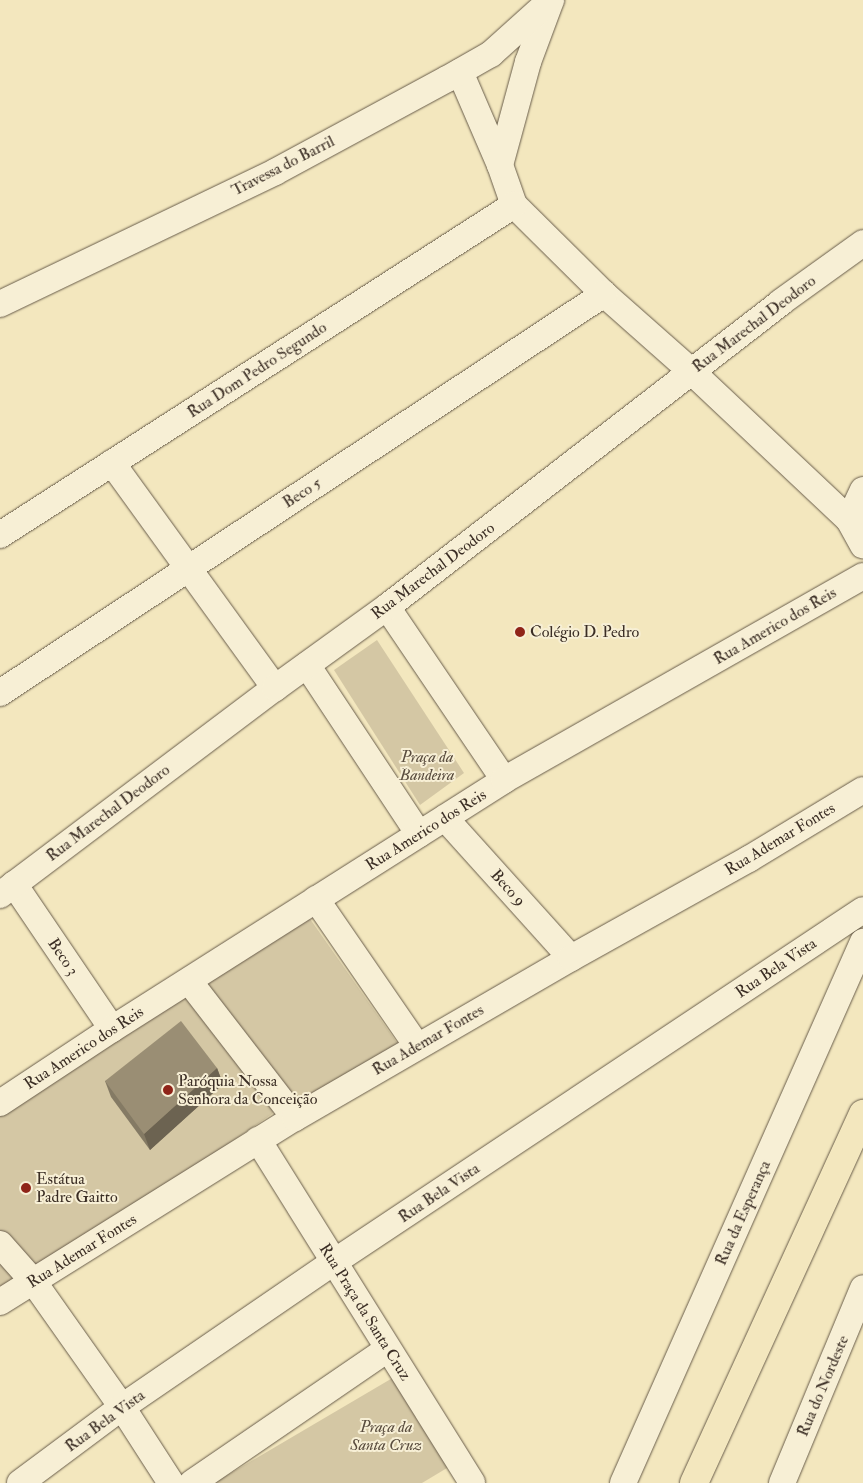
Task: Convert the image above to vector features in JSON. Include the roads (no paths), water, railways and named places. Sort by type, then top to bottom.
[{"type":"main road","points":[[694,1483],[863,1114]]},
{"type":"street","name":"Travessa do Barril","points":[[0,304],[275,172],[460,72],[491,54],[551,0]]},
{"type":"street","points":[[500,165],[528,62],[551,0]]},
{"type":"street","points":[[460,72],[500,165],[514,206],[604,294],[691,371],[850,520],[863,545]]},
{"type":"street","name":"Rua Dom Pedro Segundo","points":[[0,535],[514,206]]},
{"type":"street","name":"Rua Marechal Deodoro","points":[[7,890],[275,688],[387,607],[781,302],[863,243]]},
{"type":"street","name":"Beco 5","points":[[0,693],[604,294]]},
{"type":"street","points":[[112,463],[275,688]]},
{"type":"street","points":[[850,520],[863,490]]},
{"type":"street","name":"Rua Americo dos Reis","points":[[0,1104],[112,1029],[504,780],[863,576]]},
{"type":"street","points":[[387,607],[504,780]]},
{"type":"street","points":[[307,665],[419,834]]},
{"type":"street","name":"Rua Ademar Fontes","points":[[0,1302],[295,1118],[571,958],[749,859],[863,790]]},
{"type":"street","name":"Beco 9","points":[[445,818],[571,958]]},
{"type":"street","name":"Beco 3","points":[[7,890],[112,1029]]},
{"type":"street","points":[[316,899],[418,1046]]},
{"type":"street","name":"Rua Bela Vista","points":[[25,1482],[122,1407],[334,1262],[863,910]]},
{"type":"street","name":"Rua da Esperança","points":[[623,1483],[863,942]]},
{"type":"street","points":[[189,981],[295,1118]]},
{"type":"street","name":"Rua Praça da Santa Cruz","points":[[258,1140],[388,1349],[464,1480]]},
{"type":"street","points":[[0,1244],[33,1281],[122,1407],[171,1483]]},
{"type":"street","name":"Rua do Nordeste","points":[[782,1483],[863,1288]]},
{"type":"street","points":[[192,1483],[388,1349]]},
{"type":"place","name":"Colégio D. Pedro","points":[[520,632]]},
{"type":"place","name":"Paróquia Nossa Senhora da Conceição","points":[[168,1090]]},
{"type":"place","name":"Estátua Padre Gaitto","points":[[26,1188]]},
{"type":"park label","name":"Praça da Bandeira","points":[[427,766]]},
{"type":"park label","name":"Praça da Santa Cruz","points":[[386,1436]]}]
